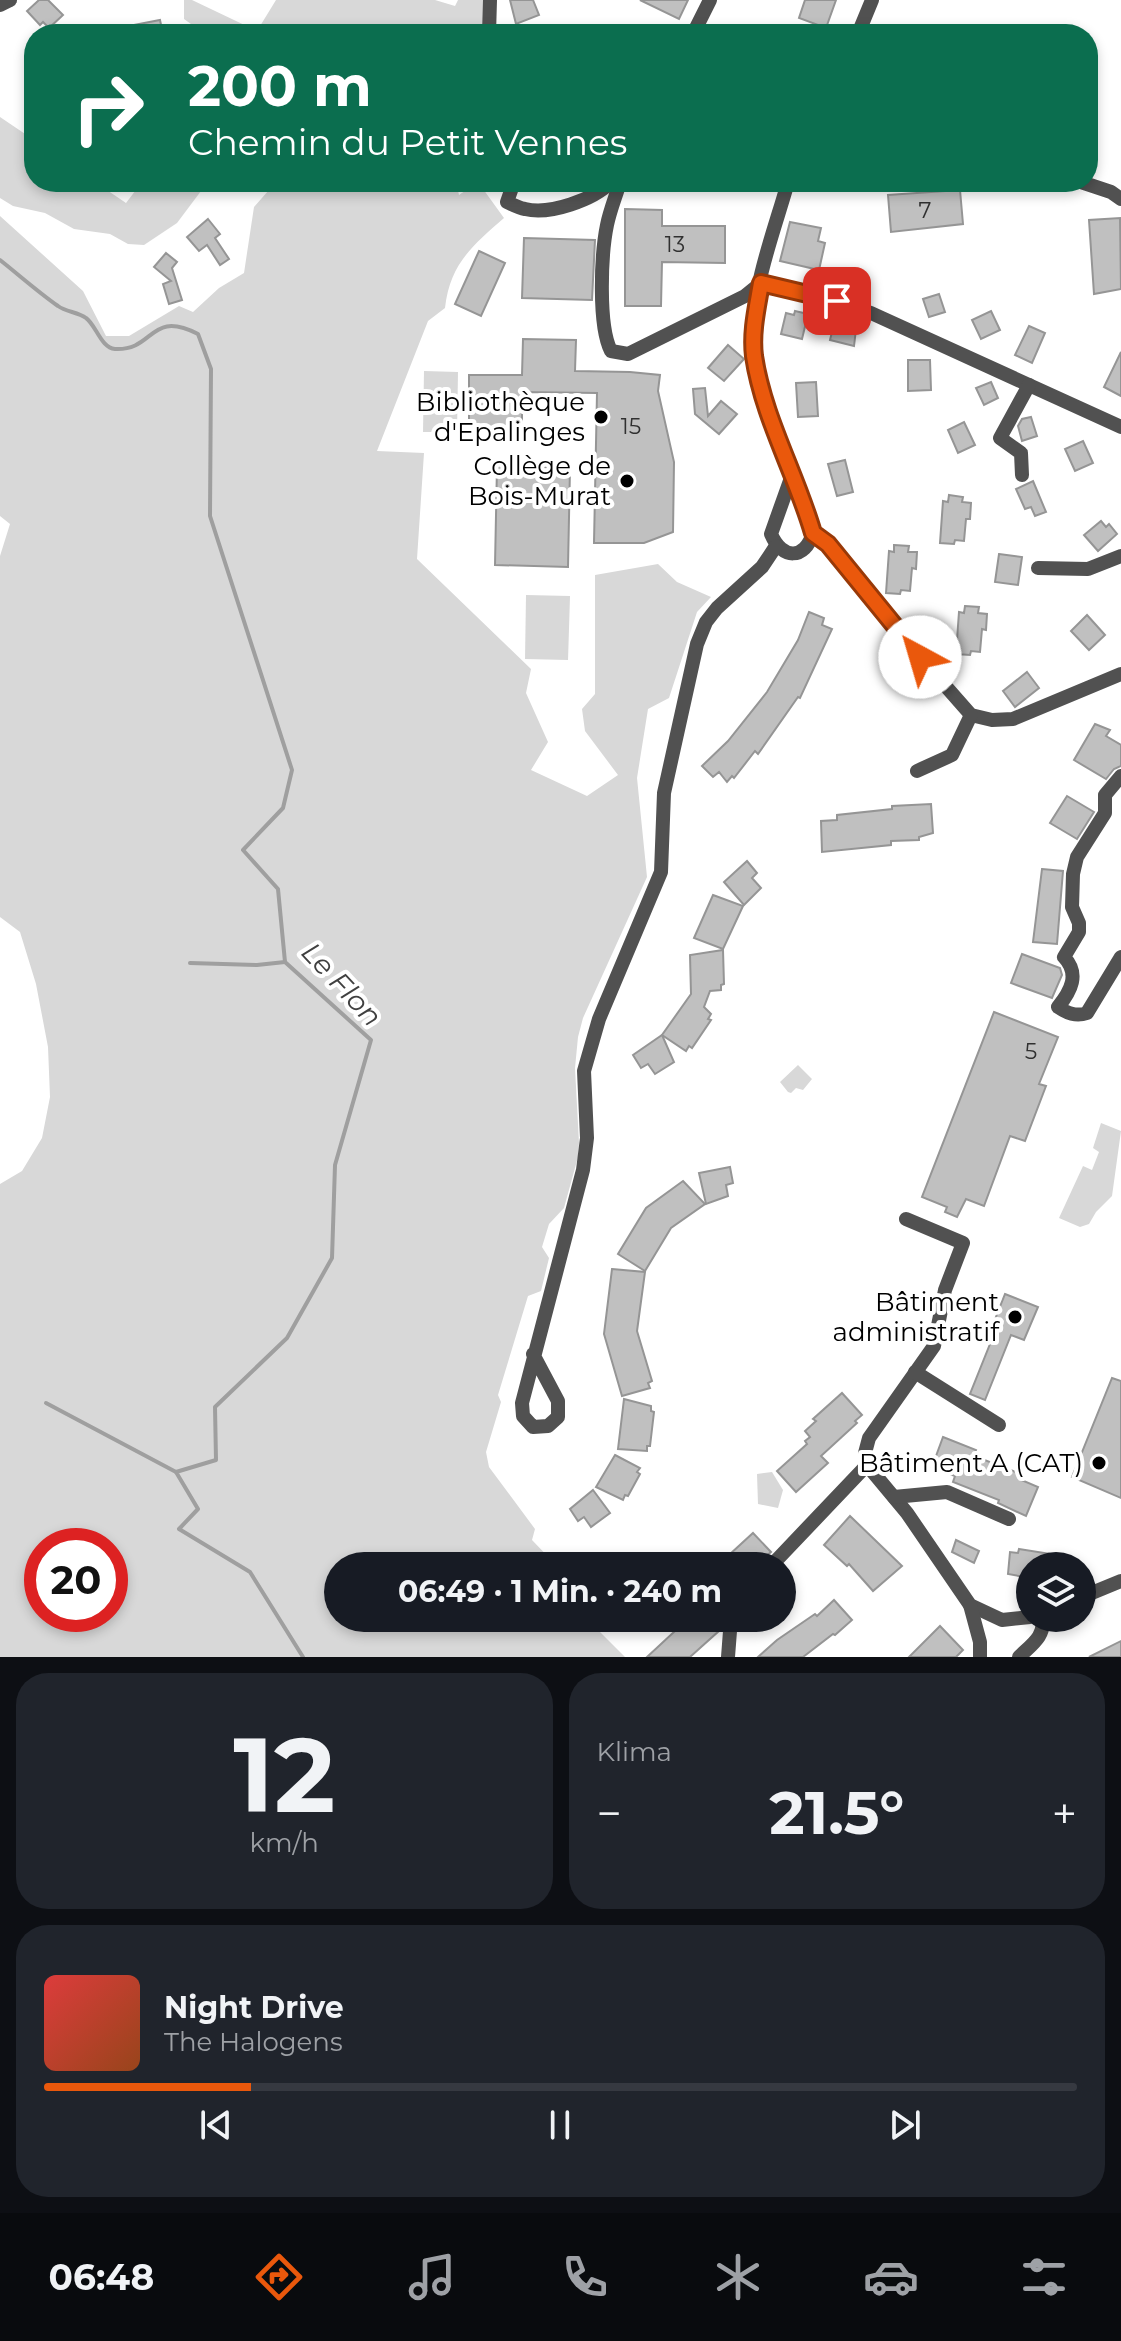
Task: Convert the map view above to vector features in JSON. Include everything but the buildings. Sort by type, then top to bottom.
[{"type":"street","points":[[0,5],[10,0]]},
{"type":"street","points":[[489,24],[490,0]]},
{"type":"street","points":[[698,24],[710,0]]},
{"type":"street","points":[[862,24],[872,0]]},
{"type":"street","points":[[1098,188],[1121,199]]},
{"type":"street","points":[[510,192],[507,202],[525,209],[546,210],[594,192]]},
{"type":"street","points":[[617,192],[607,226],[601,310],[605,340],[611,351],[628,354],[745,296],[761,283]]},
{"type":"street","points":[[785,192],[761,283],[754,324],[754,355],[761,384],[813,533],[828,544],[971,715],[992,720],[1013,719],[1121,674]]},
{"type":"street","points":[[761,283],[837,301],[871,313],[1121,427]]},
{"type":"street","points":[[1022,475],[1021,453],[1000,438],[1029,385]]},
{"type":"street","points":[[792,475],[771,534],[776,546],[787,553],[798,552],[809,544],[813,533]]},
{"type":"street","points":[[533,1354],[558,1401],[558,1417],[548,1426],[533,1427],[523,1416],[522,1403],[533,1354],[583,1170],[587,1138],[584,1071],[599,1019],[661,872],[664,793],[697,644],[706,622],[717,608],[762,567],[776,546]]},
{"type":"street","points":[[1038,568],[1088,569],[1121,556]]},
{"type":"street","points":[[917,771],[952,755],[971,715]]},
{"type":"street","points":[[1121,776],[1105,795],[1105,813],[1077,857],[1072,907],[1079,923],[1079,932],[1064,957],[1069,962],[1074,979],[1069,993],[1058,1007],[1069,1014],[1087,1013],[1121,957]]},
{"type":"street","points":[[906,1219],[963,1243],[945,1290],[934,1346],[869,1438],[865,1453],[867,1465],[894,1497],[970,1605],[980,1642],[980,1657]]},
{"type":"street","points":[[915,1372],[999,1425]]},
{"type":"street","points":[[784,1552],[867,1465]]},
{"type":"street","points":[[894,1497],[947,1492],[1009,1519]]},
{"type":"street","points":[[1096,1591],[1121,1581]]},
{"type":"street","points":[[970,1605],[1002,1620],[1016,1618]]},
{"type":"street","points":[[728,1657],[730,1632]]},
{"type":"street","points":[[1019,1657],[1041,1632]]},
{"type":"shaded area","points":[[184,0],[192,0],[242,24],[191,24],[184,19]]},
{"type":"shaded area","points":[[276,0],[435,0],[455,6],[458,0],[488,0],[493,24],[261,24]]},
{"type":"shaded area","points":[[0,117],[24,133],[24,192],[110,192],[126,203],[134,192],[200,192],[177,223],[144,245],[128,244],[110,234],[74,229],[45,213],[13,206],[0,198]]},
{"type":"shaded area","points":[[267,192],[458,192],[459,195],[463,192],[485,192],[504,218],[464,257],[452,279],[445,308],[428,321],[377,451],[424,453],[417,559],[531,669],[526,693],[548,742],[531,770],[587,796],[618,775],[585,731],[582,709],[595,694],[595,575],[658,564],[677,582],[711,597],[697,612],[669,698],[648,709],[637,778],[647,877],[583,1018],[575,1068],[578,1157],[564,1208],[549,1224],[542,1247],[549,1258],[541,1291],[528,1296],[498,1395],[501,1402],[486,1452],[489,1467],[535,1529],[532,1540],[544,1552],[324,1552],[324,1632],[600,1632],[625,1657],[0,1657],[0,1184],[22,1171],[42,1138],[50,1097],[48,1047],[36,984],[20,932],[0,917],[0,556],[10,524],[0,516],[0,216],[83,291],[106,336],[129,336],[179,306],[193,312],[219,288],[244,273],[254,207]]},
{"type":"shaded area","points":[[424,371],[458,372],[457,432],[423,432]]},
{"type":"shaded area","points":[[526,595],[570,596],[568,660],[525,659]]},
{"type":"shaded area","points":[[798,1065],[812,1079],[803,1090],[796,1088],[791,1093],[780,1082]]},
{"type":"shaded area","points":[[1101,1123],[1121,1131],[1112,1196],[1089,1224],[1080,1227],[1059,1218],[1083,1166],[1092,1170],[1099,1152],[1093,1148]]},
{"type":"shaded area","points":[[772,1472],[783,1490],[778,1508],[758,1504],[757,1474]]},
{"type":"waterway","name":"Le Flon","points":[[0,260],[58,306],[86,318],[110,348],[128,348],[161,328],[170,326],[198,334],[211,369],[210,516],[292,770],[283,808],[243,850],[278,889],[285,962],[371,1040],[335,1165],[332,1258],[287,1338],[215,1407],[216,1460],[176,1472],[198,1509],[179,1529],[250,1572],[303,1657]]},
{"type":"waterway","points":[[190,963],[257,965],[285,962]]},
{"type":"waterway","points":[[46,1403],[176,1472]]},
{"type":"place","name":"Bibliothèque d'Epalinges","points":[[601,417]]},
{"type":"place","name":"Collège de Bois-Murat","points":[[627,481]]},
{"type":"place","name":"Bâtiment administratif","points":[[1015,1317]]},
{"type":"place","name":"Bâtiment A (CAT)","points":[[1099,1463]]},
{"type":"route","points":[[837,301],[761,283],[754,324],[754,355],[761,384],[813,533],[828,544],[920,657]]}]
